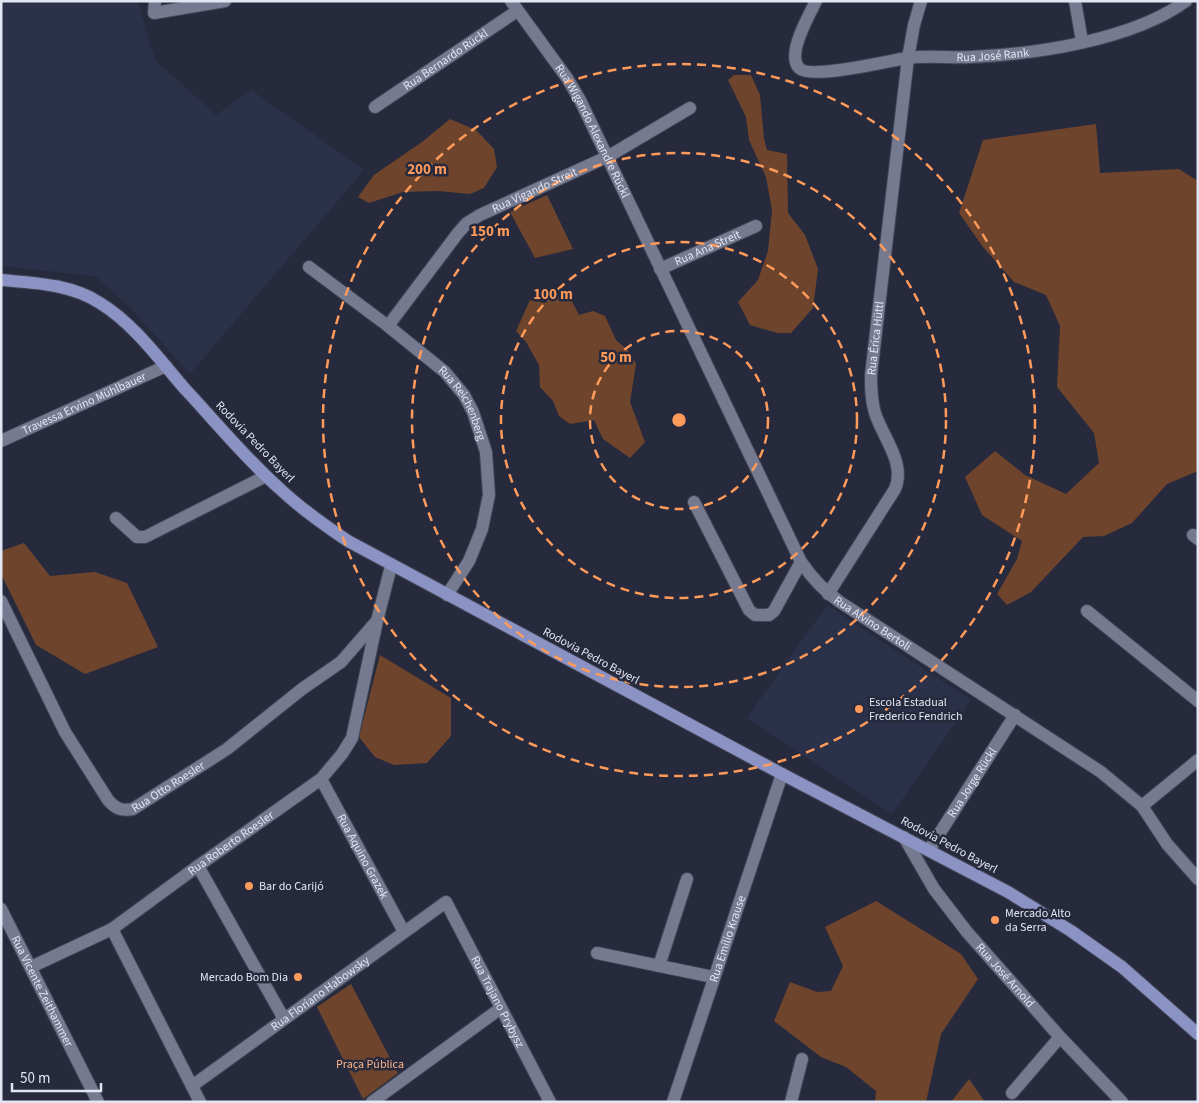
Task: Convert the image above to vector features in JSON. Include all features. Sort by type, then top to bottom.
[{"type":"main road","name":"Rodovia Pedro Bayerl","points":[[1,280],[47,284],[76,292],[100,302],[125,322],[266,476],[332,530],[391,566],[1008,892],[1071,931],[1122,967],[1198,1034]]},
{"type":"street","points":[[155,1],[154,13],[225,1]]},
{"type":"street","name":"Rua José Rank","points":[[816,1],[794,54],[795,63],[800,70],[808,72],[862,67],[908,58],[972,57],[1056,47],[1082,42],[1151,21],[1169,13],[1186,1]]},
{"type":"street","points":[[908,58],[914,25],[922,1]]},
{"type":"street","points":[[1075,1],[1082,42]]},
{"type":"street","name":"Rua Bernardo Rückl","points":[[375,108],[514,6]]},
{"type":"street","name":"Rua Wigando Alexandre Rückl","points":[[514,6],[567,78],[580,100],[660,269]]},
{"type":"street","name":"Rua Érica Hüttl","points":[[828,594],[899,480],[895,460],[871,398],[871,375],[908,58]]},
{"type":"street","name":"Rua Vigando Streit","points":[[388,326],[467,223],[480,215],[608,156],[690,108]]},
{"type":"street","name":"Rua Ana Streit","points":[[660,269],[756,226]]},
{"type":"street","name":"Rua Reichenberg","points":[[309,267],[388,326],[444,372],[464,395],[473,412],[486,452],[489,495],[482,529],[469,561],[447,595]]},
{"type":"street","name":"Rua Alvino Bertoli","points":[[660,269],[801,562],[817,584],[828,594],[1101,772],[1142,806],[1173,851],[1198,879]]},
{"type":"street","name":"Travessa Ervino Mühlbauer","points":[[1,441],[166,366]]},
{"type":"street","points":[[116,518],[137,537],[145,537],[266,476]]},
{"type":"street","points":[[694,502],[749,610],[755,615],[769,615],[774,612],[801,562]]},
{"type":"street","name":"Rua Roberto Roesler","points":[[31,967],[112,930],[198,866],[321,780],[352,738],[391,566]]},
{"type":"street","name":"Rua Otto Roesler","points":[[1,601],[65,732],[108,800],[116,809],[124,811],[134,809],[227,749],[302,689],[341,662],[377,621]]},
{"type":"street","points":[[1087,611],[1198,701]]},
{"type":"street","name":"Rua Jorge Rückl","points":[[929,850],[1015,715]]},
{"type":"street","points":[[1142,806],[1198,760]]},
{"type":"street","name":"Rua Emílio Krause","points":[[673,1102],[782,774]]},
{"type":"street","name":"Rua Aquino Grazek","points":[[321,780],[404,932]]},
{"type":"street","name":"Rua José Arnold","points":[[904,837],[934,889],[967,932],[1060,1037],[1122,1102]]},
{"type":"street","points":[[198,866],[284,1020]]},
{"type":"street","points":[[659,966],[687,879]]},
{"type":"street","name":"Rua Floriano Habowsky","points":[[192,1086],[446,902]]},
{"type":"street","name":"Rua Trajano Prybysz","points":[[446,902],[550,1102]]},
{"type":"street","name":"Rua Vicente Zeithammer","points":[[1,909],[98,1102]]},
{"type":"street","points":[[112,930],[200,1102]]},
{"type":"street","points":[[597,953],[713,977]]},
{"type":"street","points":[[372,1102],[501,1008]]},
{"type":"street","points":[[1012,1093],[1060,1037]]},
{"type":"street","points":[[791,1102],[802,1060]]},
{"type":"shaded area","points":[[1,1],[138,1],[155,60],[216,115],[251,90],[364,170],[190,374],[126,303],[95,276],[1,266]]},
{"type":"shaded area","name":"Escola Estadual Frederico Fendrich","points":[[827,605],[971,700],[892,814],[747,718]]},
{"type":"green space","points":[[734,75],[751,75],[760,95],[764,139],[767,150],[787,154],[788,213],[805,235],[818,269],[813,308],[791,333],[777,333],[750,325],[738,302],[758,280],[768,251],[772,210],[766,177],[749,140],[746,117],[728,80]]},
{"type":"green space","points":[[450,119],[476,130],[494,149],[497,167],[484,188],[470,194],[438,191],[403,192],[369,203],[358,197],[374,175],[422,142]]},
{"type":"green space","points":[[1096,124],[1100,173],[1179,169],[1198,181],[1198,471],[1167,484],[1132,523],[1104,536],[1083,537],[1031,592],[1007,605],[997,594],[1017,559],[1022,541],[982,515],[965,477],[995,451],[1025,475],[1066,494],[1099,463],[1094,433],[1057,387],[1060,326],[1046,295],[1014,282],[983,247],[959,213],[983,140]]},
{"type":"green space","points":[[547,195],[573,249],[535,258],[510,212]]},
{"type":"green space","points":[[566,290],[579,315],[593,311],[605,316],[616,340],[631,353],[636,364],[630,402],[645,442],[630,458],[603,439],[594,420],[570,424],[559,416],[553,401],[540,387],[539,365],[526,342],[516,331],[530,300],[545,303]]},
{"type":"green space","points":[[24,543],[50,576],[95,572],[127,583],[158,647],[85,674],[36,645],[1,574],[1,551]]},
{"type":"green space","points":[[380,655],[451,698],[451,736],[427,763],[394,765],[375,757],[359,737]]},
{"type":"green space","points":[[876,901],[961,954],[978,979],[941,1034],[926,1102],[875,1102],[876,1091],[846,1067],[821,1057],[774,1021],[790,982],[817,992],[831,991],[843,966],[825,927]]},
{"type":"green space","name":"Praça Pública","points":[[351,984],[398,1073],[363,1099],[317,1007]]},
{"type":"green space","points":[[969,1079],[985,1102],[951,1102]]},
{"type":"place","name":"Escola Estadual Frederico Fendrich","points":[[859,709]]},
{"type":"place","name":"Bar do Carijó","points":[[249,886]]},
{"type":"place","name":"Mercado Alto da Serra","points":[[995,920]]},
{"type":"place","name":"Mercado Bom Dia","points":[[298,977]]}]
